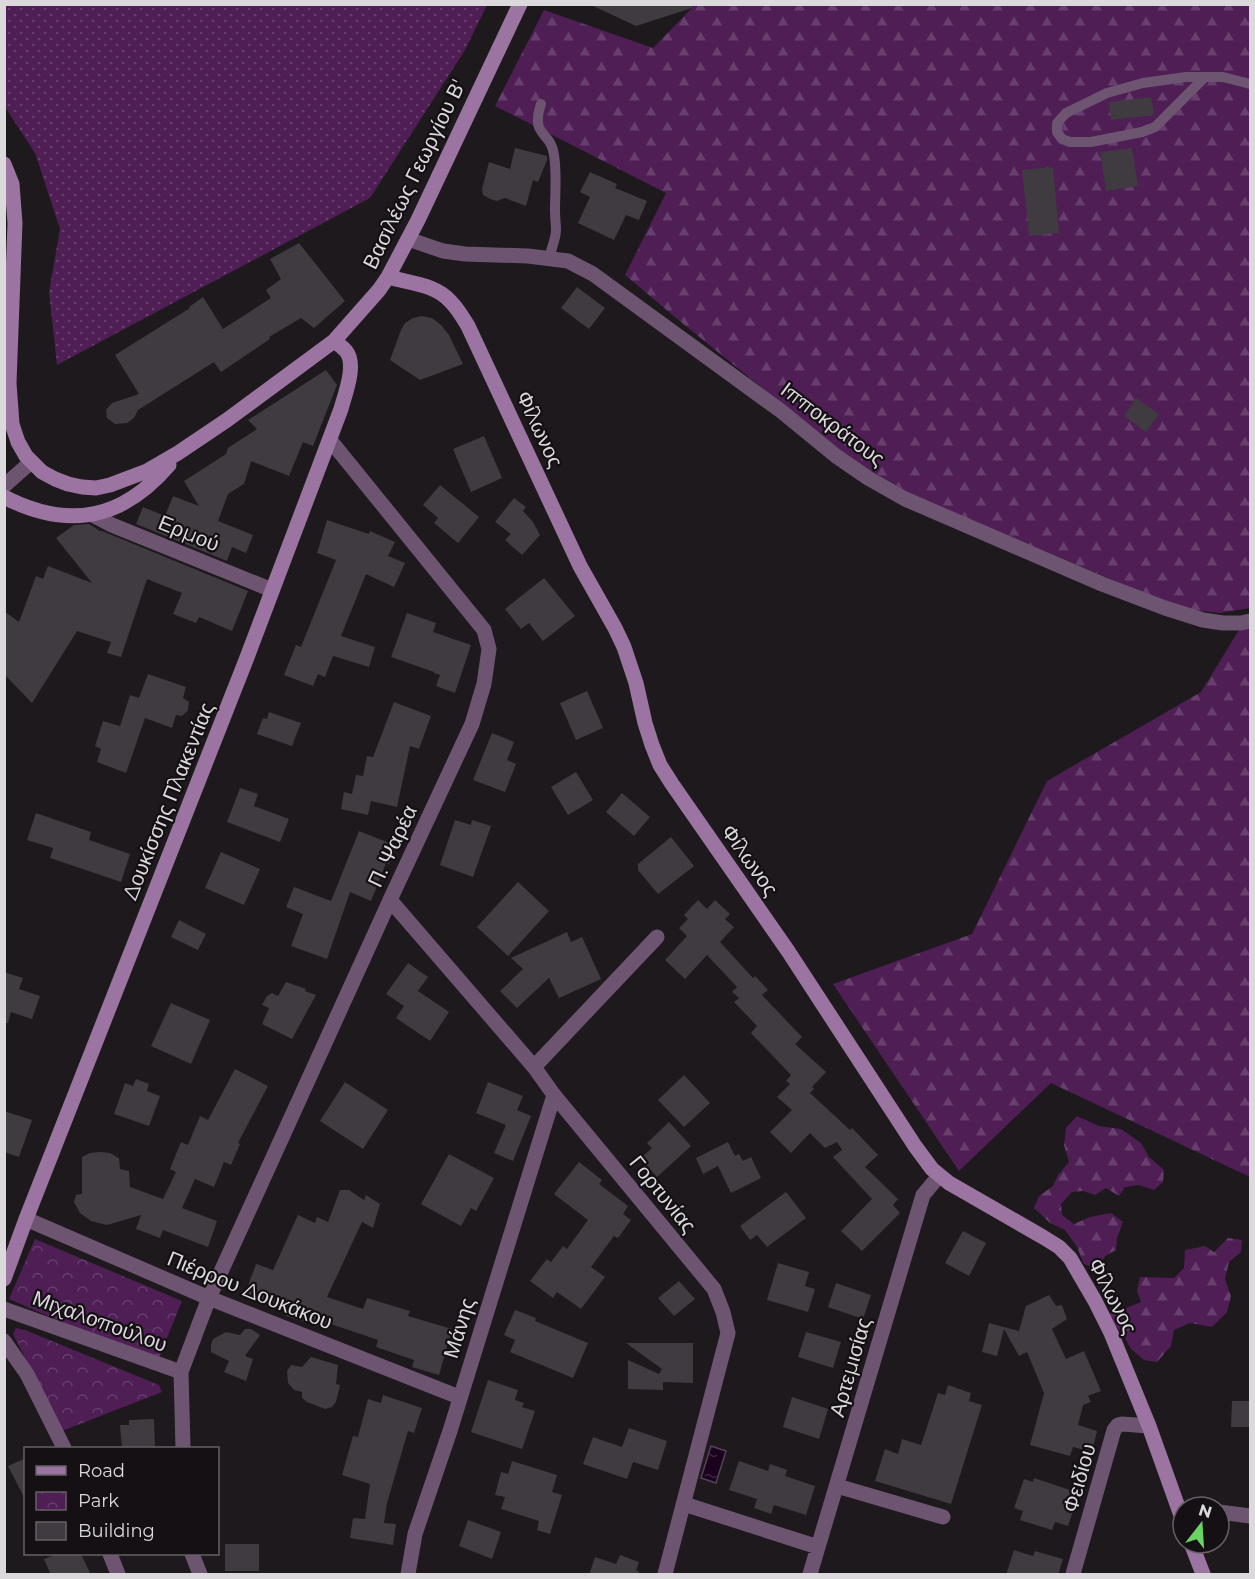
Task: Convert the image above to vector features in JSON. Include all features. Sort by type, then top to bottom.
[{"type":"main road","name":"Βασιλέως Γεωργίου Β'","points":[[178,453],[334,341],[379,290],[408,240],[520,4]]},
{"type":"main road","points":[[4,164],[12,184],[15,244],[8,425],[18,442],[31,462],[42,472],[55,479],[82,487],[96,488],[147,471],[178,453]]},
{"type":"main road","name":"Φίλωνος","points":[[388,277],[433,288],[450,300],[468,326],[580,566],[619,637],[636,683],[645,723],[660,765],[788,951],[915,1146],[939,1176],[1059,1247],[1070,1258],[1111,1333],[1174,1495]]},
{"type":"main road","points":[[4,316],[12,298]]},
{"type":"main road","name":"Δουκίσσης Πλακεντίας","points":[[4,1279],[246,660],[341,409],[349,382],[350,366],[346,351],[334,341]]},
{"type":"main road","points":[[4,497],[48,514],[62,516],[91,514],[118,506],[143,491],[164,471],[178,453]]},
{"type":"main road","points":[[1196,1555],[1203,1575]]},
{"type":"street","name":"Ιπποκράτους","points":[[408,240],[443,251],[465,254],[567,261],[593,274],[781,411],[836,456],[887,490],[1091,579],[1165,608],[1203,620],[1223,623],[1251,621]]},
{"type":"street","name":"Π. Ψαρέα","points":[[181,1372],[209,1298],[472,724],[484,684],[489,649],[484,630],[330,440]]},
{"type":"street","points":[[4,486],[31,462]]},
{"type":"street","name":"Ερμού","points":[[91,514],[112,525],[272,590]]},
{"type":"street","name":"Γορτυνίας","points":[[390,900],[534,1067],[554,1095],[714,1289],[728,1333],[665,1575]]},
{"type":"street","points":[[534,1067],[657,937]]},
{"type":"street","name":"Μάνης","points":[[408,1575],[415,1534],[450,1431],[554,1095]]},
{"type":"street","name":"Αρτεμισίας","points":[[810,1575],[923,1195],[939,1176]]},
{"type":"street","name":"Πιέρρου Δουκάκου","points":[[26,1219],[209,1298],[459,1397]]},
{"type":"street","name":"Μιχαλοπούλου","points":[[4,1309],[181,1372]]},
{"type":"street","points":[[4,1341],[27,1374],[63,1447]]},
{"type":"street","points":[[181,1372],[183,1447]]},
{"type":"street","name":"Φειδίου","points":[[1073,1575],[1114,1430],[1122,1424],[1149,1426]]},
{"type":"street","points":[[837,1486],[943,1516]]},
{"type":"street","points":[[684,1504],[818,1547]]},
{"type":"street","points":[[1231,1514],[1251,1516]]},
{"type":"street","points":[[110,1555],[118,1575]]},
{"type":"street","points":[[192,1555],[200,1575]]},
{"type":"lane","points":[[1205,77],[1155,127],[1142,132],[1091,142],[1070,142],[1057,132],[1058,123],[1066,112],[1107,93],[1143,83],[1186,77],[1205,77],[1223,77],[1251,84]]},
{"type":"lane","points":[[541,104],[537,119],[538,128],[551,143],[554,154],[556,231],[549,258]]},
{"type":"green space","points":[[4,5],[487,5],[465,50],[370,198],[57,365],[49,292],[60,229],[35,153],[5,107]]},
{"type":"green space","points":[[693,5],[1250,5],[1250,608],[1220,613],[1186,609],[918,498],[849,458],[625,275],[666,193],[495,106],[544,10],[653,48]]},
{"type":"green space","points":[[1250,612],[1250,1177],[1051,1083],[959,1171],[833,984],[972,934],[1047,781],[1201,692]]},
{"type":"green space","points":[[1077,1116],[1099,1126],[1121,1129],[1141,1143],[1149,1157],[1164,1170],[1163,1182],[1154,1190],[1139,1185],[1125,1187],[1119,1196],[1106,1188],[1095,1195],[1083,1191],[1072,1192],[1061,1204],[1062,1215],[1074,1224],[1090,1217],[1111,1213],[1123,1222],[1117,1238],[1116,1250],[1105,1256],[1098,1269],[1084,1264],[1077,1247],[1065,1230],[1050,1223],[1034,1208],[1039,1196],[1053,1186],[1058,1175],[1069,1162],[1064,1145],[1066,1128]]},
{"type":"green space","points":[[1228,1238],[1242,1240],[1241,1252],[1229,1262],[1225,1279],[1231,1296],[1227,1312],[1212,1327],[1190,1323],[1174,1330],[1171,1346],[1157,1362],[1144,1360],[1131,1349],[1122,1332],[1111,1322],[1110,1308],[1126,1308],[1141,1302],[1137,1291],[1140,1277],[1174,1278],[1184,1268],[1185,1250],[1205,1246],[1214,1252]]},
{"type":"green space","points":[[35,1239],[182,1301],[157,1363],[9,1299]]},
{"type":"green space","points":[[16,1328],[159,1385],[162,1392],[62,1431],[13,1334]]},
{"type":"water","points":[[711,1446],[726,1451],[716,1483],[701,1478]]},
{"type":"building","points":[[589,4],[692,4],[692,8],[636,26]]},
{"type":"building","points":[[1151,97],[1154,115],[1111,120],[1109,102]]},
{"type":"building","points":[[515,148],[547,156],[538,182],[533,180],[526,206],[505,198],[497,201],[483,195],[482,189],[489,162],[510,169]]},
{"type":"building","points":[[1132,148],[1138,186],[1106,191],[1100,152]]},
{"type":"building","points":[[1053,167],[1059,233],[1029,236],[1022,170]]},
{"type":"building","points":[[590,172],[617,184],[615,188],[647,201],[639,220],[626,215],[614,240],[578,223],[590,197],[580,192]]},
{"type":"building","points":[[299,243],[345,301],[314,328],[301,318],[269,337],[270,339],[221,372],[214,362],[138,410],[134,418],[127,423],[115,424],[107,418],[106,410],[112,403],[139,394],[115,355],[190,308],[203,297],[223,329],[271,298],[266,290],[281,279],[270,259]]},
{"type":"building","points":[[577,287],[605,308],[589,329],[561,308]]},
{"type":"building","points":[[422,316],[432,318],[441,325],[449,335],[463,364],[420,380],[390,360],[405,323]]},
{"type":"building","points":[[326,370],[337,385],[313,446],[303,442],[289,476],[251,461],[244,484],[228,494],[218,521],[253,535],[246,553],[232,547],[227,561],[136,524],[143,507],[165,516],[173,496],[199,506],[184,481],[226,454],[228,448],[257,429],[248,420]]},
{"type":"building","points":[[1136,398],[1159,414],[1146,432],[1124,416]]},
{"type":"building","points":[[484,436],[502,478],[471,492],[453,449]]},
{"type":"building","points":[[440,485],[479,517],[458,543],[434,523],[438,518],[423,505]]},
{"type":"building","points":[[514,498],[526,507],[523,511],[533,522],[540,535],[522,555],[505,540],[511,534],[495,522]]},
{"type":"building","points":[[327,520],[369,534],[370,531],[395,542],[388,556],[405,563],[394,587],[366,574],[341,636],[375,647],[369,667],[333,656],[325,677],[318,674],[313,686],[284,675],[296,645],[301,647],[336,560],[317,553]]},
{"type":"building","points":[[89,524],[100,531],[248,591],[232,631],[199,617],[196,623],[173,614],[182,593],[147,579],[121,657],[107,653],[111,642],[77,631],[32,703],[4,674],[4,611],[19,622],[36,576],[43,579],[48,566],[92,583],[56,538],[74,525]]},
{"type":"building","points":[[544,578],[575,616],[543,641],[529,623],[521,629],[505,609]]},
{"type":"building","points":[[407,613],[436,623],[433,632],[471,645],[455,693],[436,686],[440,675],[391,657]]},
{"type":"building","points":[[148,674],[186,687],[183,698],[189,702],[188,710],[182,716],[176,715],[172,728],[145,718],[126,773],[97,762],[101,749],[95,746],[103,721],[120,726],[130,695],[139,698]]},
{"type":"building","points":[[587,691],[603,728],[576,740],[560,703]]},
{"type":"building","points":[[394,702],[431,716],[419,749],[410,746],[397,807],[371,801],[368,815],[341,809],[344,792],[352,794],[356,775],[363,776],[367,756],[373,757]]},
{"type":"building","points":[[269,712],[301,723],[292,746],[257,734],[263,718],[267,719]]},
{"type":"building","points":[[492,733],[514,742],[507,760],[516,764],[505,792],[473,780]]},
{"type":"building","points":[[576,772],[593,800],[568,815],[551,787]]},
{"type":"building","points":[[240,788],[258,794],[254,806],[289,819],[280,842],[227,822]]},
{"type":"building","points":[[622,793],[650,817],[634,836],[606,812]]},
{"type":"building","points":[[36,813],[91,832],[89,840],[130,854],[121,882],[50,858],[53,848],[27,840]]},
{"type":"building","points":[[455,820],[471,825],[472,820],[491,826],[473,877],[440,865]]},
{"type":"building","points":[[359,831],[397,846],[389,864],[386,863],[371,901],[350,892],[327,959],[291,946],[303,914],[286,907],[294,887],[331,901]]},
{"type":"building","points":[[671,837],[694,866],[658,894],[638,870],[638,864]]},
{"type":"building","points":[[221,852],[260,869],[244,905],[205,888]]},
{"type":"building","points":[[518,882],[549,911],[508,956],[477,927]]},
{"type":"building","points":[[698,900],[707,909],[715,900],[730,914],[725,919],[734,927],[720,942],[753,978],[755,976],[768,990],[762,995],[802,1037],[795,1044],[826,1072],[812,1087],[814,1089],[810,1093],[850,1130],[852,1128],[878,1155],[865,1167],[898,1199],[893,1205],[900,1213],[862,1251],[841,1231],[872,1199],[833,1157],[842,1150],[837,1142],[825,1148],[810,1133],[791,1153],[770,1132],[792,1110],[777,1097],[790,1084],[786,1081],[791,1075],[751,1033],[757,1026],[734,1002],[739,998],[732,992],[737,987],[707,955],[685,979],[665,960],[687,936],[679,928],[688,919],[684,915]]},
{"type":"building","points":[[179,920],[206,934],[198,950],[171,937]]},
{"type":"building","points":[[567,932],[571,942],[582,937],[601,979],[559,998],[549,978],[517,1008],[500,991],[523,969],[511,958]]},
{"type":"building","points":[[408,963],[428,977],[418,991],[449,1012],[430,1041],[396,1018],[404,1006],[386,994]]},
{"type":"building","points":[[4,972],[23,978],[19,989],[40,996],[32,1019],[11,1012],[8,1023],[4,1023]]},
{"type":"building","points":[[286,982],[316,995],[292,1039],[262,1024],[269,1008],[262,1005],[267,996],[272,993],[278,996]]},
{"type":"building","points":[[171,1003],[210,1020],[191,1064],[151,1046]]},
{"type":"building","points":[[235,1069],[268,1086],[238,1143],[240,1144],[231,1165],[224,1162],[214,1187],[195,1179],[182,1208],[217,1221],[208,1247],[163,1230],[160,1238],[136,1229],[141,1215],[107,1225],[91,1221],[80,1213],[74,1202],[76,1195],[82,1194],[82,1157],[90,1153],[110,1153],[119,1158],[120,1169],[129,1171],[130,1187],[163,1199],[176,1172],[170,1169],[181,1142],[188,1145],[200,1116],[208,1120]]},
{"type":"building","points":[[684,1075],[710,1103],[684,1127],[658,1100]]},
{"type":"building","points":[[136,1079],[149,1084],[147,1091],[160,1096],[149,1126],[114,1114],[125,1083],[133,1086]]},
{"type":"building","points":[[345,1082],[388,1110],[363,1149],[320,1121]]},
{"type":"building","points":[[488,1082],[523,1096],[517,1110],[531,1116],[513,1161],[494,1153],[506,1125],[476,1113]]},
{"type":"building","points":[[4,1111],[32,1120],[19,1157],[4,1152]]},
{"type":"building","points":[[669,1122],[691,1146],[657,1177],[640,1159],[652,1148],[647,1143]]},
{"type":"building","points":[[728,1142],[735,1156],[739,1154],[743,1161],[751,1157],[761,1178],[731,1193],[718,1166],[703,1174],[696,1158]]},
{"type":"building","points":[[449,1154],[494,1178],[476,1211],[471,1208],[461,1226],[421,1204]]},
{"type":"building","points":[[579,1162],[602,1180],[599,1184],[628,1206],[623,1214],[631,1220],[618,1238],[614,1236],[591,1267],[605,1277],[581,1309],[557,1292],[553,1298],[530,1281],[547,1259],[551,1262],[563,1246],[567,1249],[588,1220],[554,1194]]},
{"type":"building","points":[[340,1190],[349,1190],[364,1200],[366,1195],[380,1204],[373,1228],[362,1222],[327,1297],[363,1309],[367,1298],[410,1311],[408,1316],[452,1329],[439,1375],[412,1367],[414,1360],[376,1347],[378,1340],[331,1324],[329,1330],[286,1316],[288,1310],[245,1294],[256,1264],[273,1270],[298,1215],[315,1223],[317,1217],[328,1222]]},
{"type":"building","points":[[786,1192],[806,1218],[767,1247],[757,1235],[750,1240],[740,1226]]},
{"type":"building","points":[[963,1231],[986,1243],[969,1276],[945,1263]]},
{"type":"building","points":[[778,1263],[809,1272],[805,1286],[815,1289],[808,1312],[767,1300]]},
{"type":"building","points":[[679,1281],[695,1299],[674,1316],[658,1298]]},
{"type":"building","points":[[836,1283],[871,1295],[863,1319],[828,1307]]},
{"type":"building","points":[[1049,1295],[1056,1306],[1062,1305],[1067,1319],[1052,1329],[1066,1359],[1084,1351],[1101,1391],[1088,1396],[1091,1402],[1083,1405],[1078,1425],[1097,1431],[1092,1452],[1073,1447],[1070,1456],[1030,1445],[1044,1393],[1027,1352],[1019,1356],[1004,1329],[997,1356],[982,1352],[989,1323],[1019,1331],[1026,1306]]},
{"type":"building","points":[[515,1310],[588,1343],[573,1378],[510,1352],[515,1340],[504,1335]]},
{"type":"building","points":[[245,1329],[251,1329],[260,1335],[245,1356],[253,1359],[246,1381],[224,1372],[229,1361],[211,1352],[213,1339],[226,1332],[240,1335]]},
{"type":"building","points":[[806,1332],[841,1342],[833,1368],[798,1357]]},
{"type":"building","points":[[626,1343],[693,1343],[693,1383],[663,1382],[663,1390],[628,1389],[628,1360],[659,1374],[662,1369]]},
{"type":"building","points":[[311,1357],[338,1365],[336,1384],[340,1385],[336,1402],[332,1407],[325,1409],[307,1402],[302,1398],[302,1392],[294,1390],[288,1383],[287,1371],[291,1365],[302,1367]]},
{"type":"building","points":[[488,1380],[518,1390],[515,1400],[524,1403],[522,1407],[535,1411],[522,1449],[471,1432]]},
{"type":"building","points":[[948,1385],[971,1393],[969,1401],[982,1405],[951,1504],[875,1481],[885,1449],[898,1454],[902,1439],[921,1445],[938,1393],[945,1395]]},
{"type":"building","points":[[383,1395],[422,1408],[414,1433],[408,1431],[387,1503],[384,1523],[396,1524],[393,1545],[350,1538],[353,1518],[365,1519],[370,1484],[342,1475],[353,1436],[358,1437],[368,1399],[381,1403]]},
{"type":"building","points":[[792,1397],[828,1409],[819,1439],[783,1427]]},
{"type":"building","points":[[1232,1401],[1251,1401],[1251,1427],[1231,1427]]},
{"type":"building","points":[[154,1419],[155,1447],[122,1447],[120,1425],[129,1425],[129,1420]]},
{"type":"building","points":[[629,1428],[667,1441],[658,1470],[633,1462],[627,1479],[583,1464],[593,1437],[622,1447]]},
{"type":"building","points":[[24,1459],[24,1497],[8,1466]]},
{"type":"building","points":[[512,1461],[557,1475],[552,1492],[562,1495],[550,1534],[537,1530],[539,1521],[501,1509],[505,1497],[495,1495],[501,1472],[508,1474]]},
{"type":"building","points":[[739,1461],[768,1471],[770,1464],[787,1470],[785,1476],[815,1486],[806,1515],[774,1505],[771,1514],[754,1508],[757,1499],[729,1490]]},
{"type":"building","points":[[1034,1478],[1079,1493],[1068,1526],[1055,1522],[1052,1530],[1020,1520],[1023,1511],[1014,1508],[1024,1479],[1033,1482]]},
{"type":"building","points":[[468,1520],[501,1532],[492,1559],[459,1546]]},
{"type":"building","points":[[225,1544],[259,1544],[259,1571],[225,1571]]},
{"type":"building","points":[[1014,1550],[1033,1556],[1035,1551],[1063,1559],[1058,1575],[1006,1575]]},
{"type":"building","points":[[54,1555],[81,1555],[91,1575],[51,1575],[44,1559]]},
{"type":"building","points":[[620,1555],[639,1562],[636,1571],[639,1571],[638,1575],[589,1575],[595,1557],[616,1564]]}]
